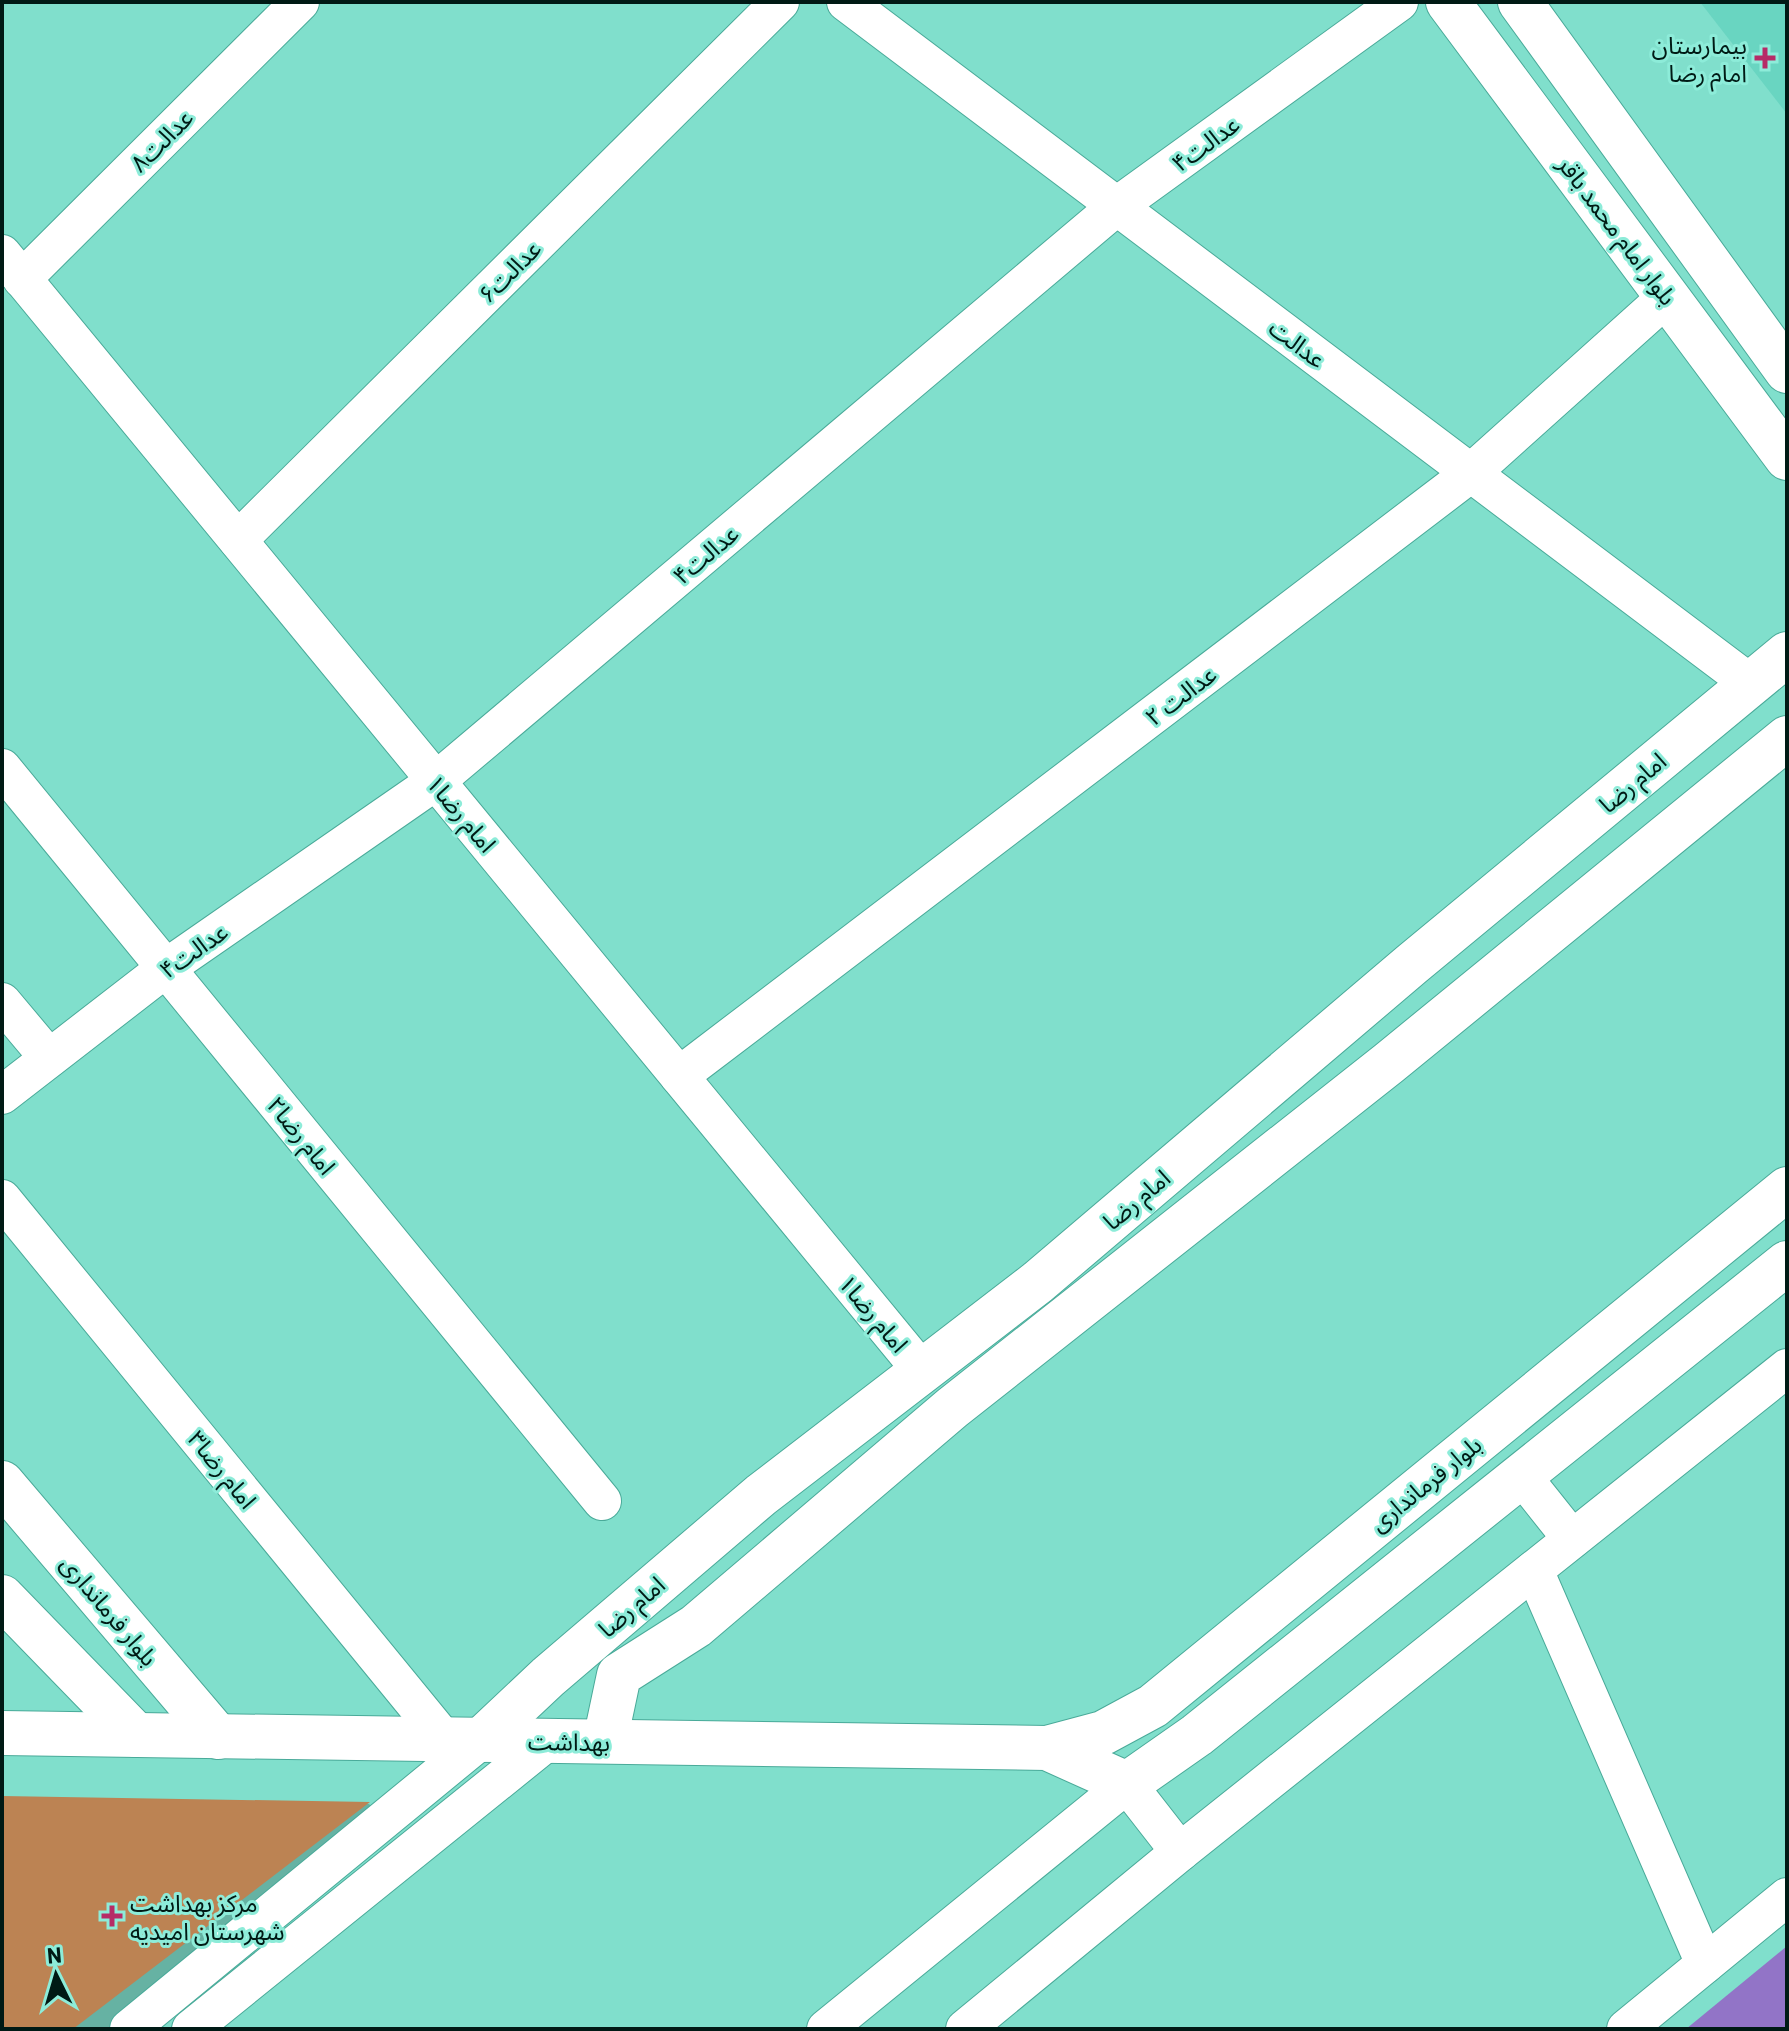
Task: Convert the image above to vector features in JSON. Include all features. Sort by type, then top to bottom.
[{"type":"street","name":"عدالت۸","points":[[12,267],[300,2]]},
{"type":"street","name":"عدالت۶","points":[[238,540],[780,2]]},
{"type":"street","name":"عدالت","points":[[846,2],[1751,684]]},
{"type":"street","name":"عدالت۴","points":[[2,1095],[166,968],[436,781],[1117,206],[1399,2]]},
{"type":"street","name":"بلوار امام محمد باقر","points":[[1448,2],[1787,458]]},
{"type":"street","points":[[1520,2],[1787,371]]},
{"type":"street","name":"امام رضا۱","points":[[12,267],[922,1371]]},
{"type":"street","name":"عدالت ۲","points":[[679,1076],[1471,473],[1667,297]]},
{"type":"street","name":"امام رضا","points":[[463,1739],[548,1677],[761,1495],[1038,1282],[1412,964],[1787,654]]},
{"type":"street","name":"امام رضا","points":[[605,1741],[619,1675],[696,1626],[952,1408],[1389,1063],[1787,738]]},
{"type":"street","name":"امام رضا۲","points":[[2,768],[602,1501]]},
{"type":"street","points":[[2,1002],[49,1058]]},
{"type":"street","name":"بلوار فرمانداری","points":[[1047,1748],[1103,1733],[1153,1706],[1787,1189]]},
{"type":"street","name":"امام رضا۳","points":[[2,1199],[463,1739]]},
{"type":"street","points":[[826,2029],[1127,1784],[1197,1735],[1787,1263]]},
{"type":"street","points":[[965,2029],[1180,1852],[1787,1368]]},
{"type":"street","points":[[1521,1475],[1572,1539]]},
{"type":"street","name":"بلوار فرمانداری","points":[[2,1483],[218,1737]]},
{"type":"street","points":[[1534,1570],[1705,1964]]},
{"type":"street","points":[[2,1597],[136,1735]]},
{"type":"street","name":"بهداشت","points":[[2,1733],[1047,1748],[1127,1784]]},
{"type":"street","points":[[129,2029],[463,1739]]},
{"type":"street","points":[[191,2029],[548,1741]]},
{"type":"street","points":[[1127,1784],[1180,1852]]},
{"type":"street","points":[[1626,2029],[1787,1897]]},
{"type":"shaded area","name":"بیمارستان امام رضا","points":[[1700,2],[1787,2],[1787,114]]},
{"type":"shaded area","points":[[1787,1946],[1787,2029],[1686,2029]]},
{"type":"building","name":"مرکز بهداشت شهرستان امیدیه","points":[[2,1796],[370,1802],[73,2029],[2,2029]]},
{"type":"place","name":"بیمارستان امام رضا","points":[[1765,58]]},
{"type":"place","name":"مرکز بهداشت شهرستان امیدیه","points":[[112,1916]]}]
